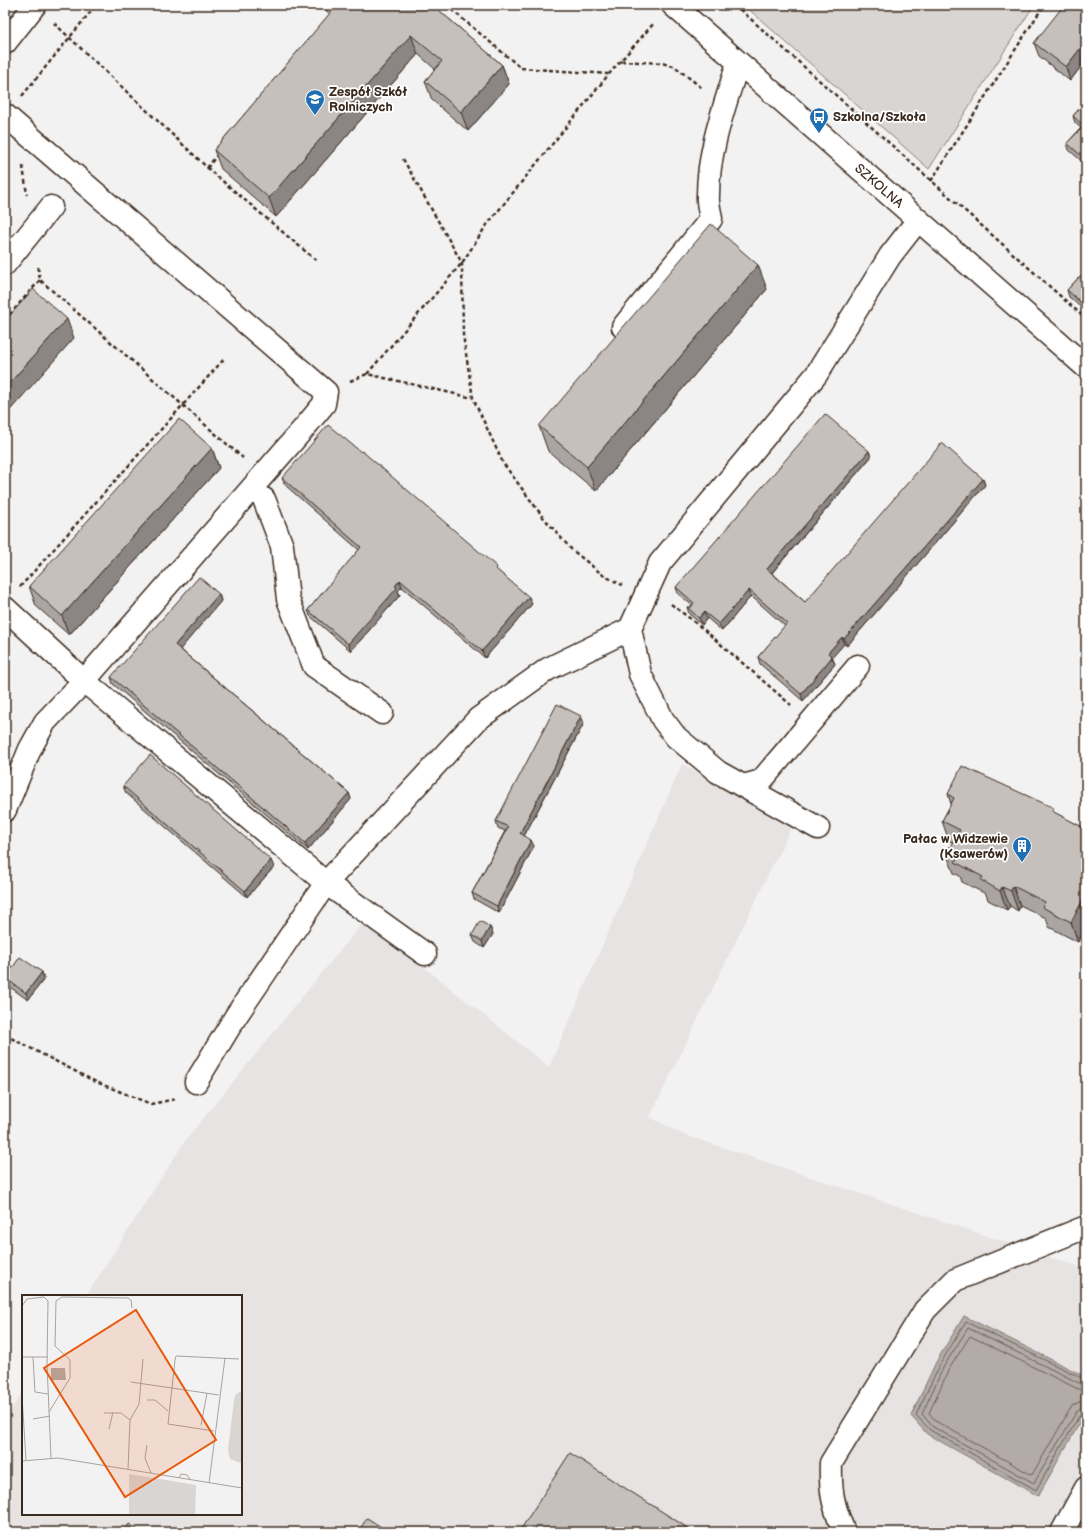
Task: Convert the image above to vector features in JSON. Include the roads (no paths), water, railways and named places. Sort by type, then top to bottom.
[{"type":"street","points":[[5,43],[35,5]]},
{"type":"street","name":"SZKOLNA","points":[[673,5],[1086,367]]},
{"type":"street","points":[[623,327],[711,219],[708,195],[712,157],[724,106],[738,63]]},
{"type":"street","points":[[5,810],[30,749],[42,729],[324,404],[326,392],[10,119]]},
{"type":"street","points":[[5,264],[51,207]]},
{"type":"street","points":[[818,828],[718,772],[676,737],[663,720],[640,674],[630,629],[660,563],[816,376],[890,256],[918,220]]},
{"type":"street","points":[[264,499],[282,546],[288,599],[314,666],[382,713]]},
{"type":"street","points":[[10,600],[84,681],[326,883],[425,954]]},
{"type":"street","points":[[196,1082],[236,1016],[326,883],[478,719],[548,669],[630,629]]},
{"type":"street","points":[[743,786],[761,781],[858,666]]},
{"type":"street","points":[[844,1532],[834,1506],[830,1487],[832,1463],[925,1310],[955,1280],[1086,1227]]},
{"type":"street","points":[[1062,1532],[1086,1488]]},
{"type":"water","points":[[964,1316],[1086,1377],[1086,1412],[1038,1496],[927,1434],[911,1416],[936,1362]]},
{"type":"place","name":"Zespół Szkół Rolniczych","points":[[315,116]]},
{"type":"place","name":"Szkolna/Szkoła","points":[[819,134]]},
{"type":"place","name":"Pałac w Widzewie (Ksawerów)","points":[[1022,863]]}]
